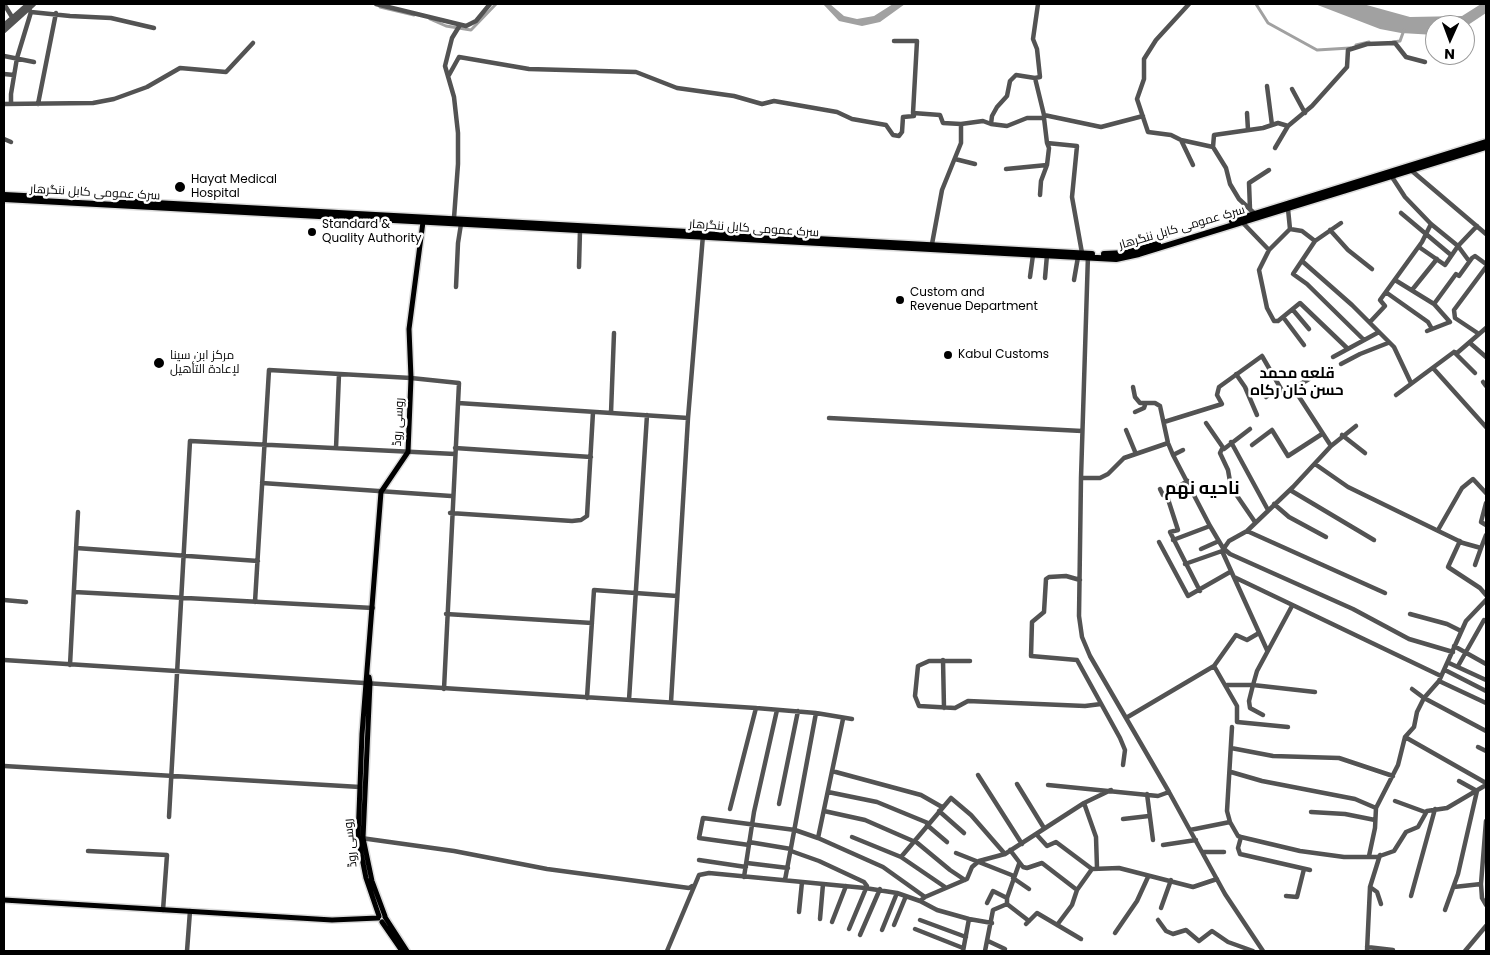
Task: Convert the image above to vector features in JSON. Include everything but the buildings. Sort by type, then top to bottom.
[{"type":"highway","name":"سرک عمومی کابل ننگرهار","points":[[4,199],[454,218],[580,230],[703,234],[1047,256],[1084,255],[1126,253],[1252,211],[1486,142]]},
{"type":"highway","name":"سرک عمومی کابل ننگرهار","points":[[212,207],[422,222],[533,225],[932,244],[1127,258],[1486,147]]},
{"type":"highway","name":"سرک عمومی کابل ننگرهار","points":[[4,195],[72,201]]},
{"type":"main road","name":"روسی روڈ","points":[[361,838],[368,677],[381,492],[408,452],[411,378],[409,329],[422,222]]},
{"type":"main road","name":"روسی روڈ","points":[[368,683],[360,787],[361,838],[381,918],[402,951]]},
{"type":"main road","points":[[4,900],[352,920],[381,918]]},
{"type":"main road","name":"روسی روڈ","points":[[381,918],[406,951]]},
{"type":"street","points":[[4,4],[12,17]]},
{"type":"street","points":[[4,31],[19,14],[34,4]]},
{"type":"street","points":[[376,4],[466,26],[476,21],[490,4]]},
{"type":"street","points":[[991,124],[992,116],[1007,96],[1010,81],[1016,75],[1035,78],[1040,76],[1037,49],[1033,39],[1038,4]]},
{"type":"street","points":[[1189,4],[1156,40],[1144,59],[1144,80],[1137,99],[1148,132],[1171,135],[1181,140],[1213,147]]},
{"type":"street","points":[[11,103],[17,59],[29,8]]},
{"type":"street","points":[[4,25],[12,17],[29,8],[70,16],[111,18],[154,28]]},
{"type":"street","points":[[38,104],[56,13]]},
{"type":"street","points":[[454,218],[458,133],[454,97],[445,66],[449,46],[460,24]]},
{"type":"street","points":[[448,74],[459,57],[529,69],[636,72],[677,88],[734,96],[762,104],[774,101],[837,112],[852,118],[886,126],[893,135],[899,136],[902,132],[903,116],[914,116],[917,41],[894,41]]},
{"type":"street","points":[[4,104],[93,103],[114,99],[148,87],[180,68],[226,72],[253,43]]},
{"type":"street","points":[[1275,148],[1288,126],[1305,113],[1347,67],[1348,50],[1367,44],[1395,43],[1406,57],[1425,62]]},
{"type":"street","points":[[4,56],[34,62]]},
{"type":"street","points":[[4,74],[14,75]]},
{"type":"street","points":[[1035,78],[1049,148],[1047,165],[1041,181],[1040,195]]},
{"type":"street","points":[[1267,86],[1272,125]]},
{"type":"street","points":[[1292,89],[1305,113]]},
{"type":"street","points":[[913,113],[940,115],[943,123],[962,124],[983,121],[1007,126],[1027,118],[1044,116],[1101,127],[1143,116]]},
{"type":"street","points":[[1246,113],[1248,130]]},
{"type":"street","points":[[1252,211],[1239,199],[1230,184],[1226,168],[1213,147],[1214,135],[1263,128],[1278,123],[1288,126]]},
{"type":"street","points":[[932,244],[942,190],[961,143],[962,124]]},
{"type":"street","points":[[4,139],[11,142]]},
{"type":"street","points":[[1181,140],[1193,165]]},
{"type":"street","points":[[1047,143],[1077,146],[1072,197],[1084,255],[1080,478],[1082,637],[1090,656],[1217,879],[1263,951]]},
{"type":"street","points":[[955,159],[975,164]]},
{"type":"street","points":[[1006,169],[1047,165]]},
{"type":"street","points":[[1252,211],[1249,183],[1269,170]]},
{"type":"street","points":[[1412,171],[1486,234]]},
{"type":"street","points":[[1392,177],[1406,198],[1431,224],[1458,246],[1470,261]]},
{"type":"street","points":[[1288,209],[1290,229]]},
{"type":"street","points":[[1401,212],[1451,255]]},
{"type":"street","points":[[1243,222],[1269,250]]},
{"type":"street","points":[[1341,223],[1315,241],[1293,274],[1307,284],[1364,340]]},
{"type":"street","points":[[456,287],[461,224]]},
{"type":"street","points":[[1370,322],[1385,306],[1380,300],[1419,247],[1431,224]]},
{"type":"street","points":[[1419,247],[1445,265],[1458,246],[1477,226]]},
{"type":"street","points":[[1290,229],[1302,231],[1315,241]]},
{"type":"street","points":[[1290,229],[1269,250],[1259,270],[1267,308],[1276,322],[1300,303],[1347,348]]},
{"type":"street","points":[[578,266],[580,230]]},
{"type":"street","points":[[1330,230],[1348,250],[1372,269]]},
{"type":"street","points":[[671,702],[688,418],[703,234]]},
{"type":"street","points":[[1030,277],[1033,255]]},
{"type":"street","points":[[1074,280],[1084,255]]},
{"type":"street","points":[[1045,278],[1047,256]]},
{"type":"street","points":[[1434,304],[1456,274],[1459,276],[1475,256],[1486,266],[1454,310],[1455,318],[1479,334]]},
{"type":"street","points":[[1412,290],[1437,259]]},
{"type":"street","points":[[1302,261],[1370,322],[1388,343],[1394,347],[1411,383]]},
{"type":"street","points":[[1395,280],[1434,304],[1450,322]]},
{"type":"street","points":[[1387,292],[1428,322],[1430,330],[1455,318]]},
{"type":"street","points":[[1293,310],[1309,328]]},
{"type":"street","points":[[1283,317],[1304,345]]},
{"type":"street","points":[[1396,395],[1454,352],[1470,343],[1486,329]]},
{"type":"street","points":[[1333,357],[1379,332]]},
{"type":"street","points":[[611,413],[614,333]]},
{"type":"street","points":[[1341,364],[1388,343]]},
{"type":"street","points":[[1470,343],[1486,357]]},
{"type":"street","points":[[1454,352],[1475,373]]},
{"type":"street","points":[[1164,422],[1222,404],[1217,395],[1219,386],[1224,385],[1262,356],[1284,394],[1309,379]]},
{"type":"street","points":[[1433,368],[1486,427]]},
{"type":"street","points":[[255,602],[269,370],[411,378],[458,383],[450,513],[444,689]]},
{"type":"street","points":[[336,448],[339,374]]},
{"type":"street","points":[[1236,374],[1246,387],[1257,416]]},
{"type":"street","points":[[1133,387],[1138,401],[1145,404],[1155,403],[1160,406],[1168,443],[1173,455],[1223,549],[1230,572],[1267,650]]},
{"type":"street","points":[[1266,397],[1279,387]]},
{"type":"street","points":[[1294,389],[1331,446]]},
{"type":"street","points":[[458,403],[688,418]]},
{"type":"street","points":[[1135,412],[1144,408],[1145,404]]},
{"type":"street","points":[[450,513],[581,520],[587,516],[593,412]]},
{"type":"street","points":[[629,700],[648,415]]},
{"type":"street","points":[[829,418],[1082,431]]},
{"type":"street","points":[[1206,423],[1222,449]]},
{"type":"street","points":[[1185,564],[1223,549],[1229,541],[1247,531],[1290,490],[1342,435],[1356,426]]},
{"type":"street","points":[[1250,429],[1222,449],[1220,453],[1228,470],[1231,487],[1255,522]]},
{"type":"street","points":[[1126,430],[1136,454]]},
{"type":"street","points":[[1252,445],[1272,430],[1288,456],[1322,434]]},
{"type":"street","points":[[1342,435],[1365,453]]},
{"type":"street","points":[[169,817],[190,441],[455,454]]},
{"type":"street","points":[[1231,442],[1268,510]]},
{"type":"street","points":[[1080,478],[1100,478],[1108,474],[1124,458],[1168,443]]},
{"type":"street","points":[[455,448],[591,457]]},
{"type":"street","points":[[1173,455],[1183,450]]},
{"type":"street","points":[[1315,464],[1348,487],[1460,541],[1481,548]]},
{"type":"street","points":[[1438,530],[1462,488],[1472,478],[1486,493]]},
{"type":"street","points":[[1160,489],[1163,495],[1188,481]]},
{"type":"street","points":[[262,483],[452,496]]},
{"type":"street","points":[[1290,490],[1374,540]]},
{"type":"street","points":[[1166,493],[1178,530],[1170,532],[1200,591]]},
{"type":"street","points":[[1486,503],[1481,522],[1486,525]]},
{"type":"street","points":[[1274,504],[1289,517],[1326,537]]},
{"type":"street","points":[[70,665],[78,512]]},
{"type":"street","points":[[1173,540],[1210,526]]},
{"type":"street","points":[[1247,531],[1385,593]]},
{"type":"street","points":[[1475,565],[1486,534]]},
{"type":"street","points":[[1201,549],[1219,541]]},
{"type":"street","points":[[1460,541],[1448,567],[1480,588],[1486,595]]},
{"type":"street","points":[[1158,542],[1188,596],[1200,591],[1230,572]]},
{"type":"street","points":[[76,548],[258,561]]},
{"type":"street","points":[[1223,549],[1230,554],[1346,606],[1409,639],[1465,651],[1486,664]]},
{"type":"street","points":[[1080,580],[1066,576],[1049,577],[1046,579],[1044,612],[1032,622],[1031,656],[1077,660],[1124,750],[1123,765]]},
{"type":"street","points":[[1234,577],[1440,678],[1486,704]]},
{"type":"street","points":[[587,698],[594,590],[677,596]]},
{"type":"street","points":[[74,592],[373,608]]},
{"type":"street","points":[[4,600],[26,602]]},
{"type":"street","points":[[1369,856],[1376,808],[1393,776],[1406,737],[1414,727],[1417,712],[1424,698],[1449,663],[1461,631],[1471,615],[1486,600]]},
{"type":"street","points":[[1263,715],[1250,708],[1249,701],[1253,685],[1267,650],[1292,606]]},
{"type":"street","points":[[446,614],[592,623]]},
{"type":"street","points":[[1410,614],[1447,624],[1461,631]]},
{"type":"street","points":[[1458,666],[1484,620]]},
{"type":"street","points":[[1126,718],[1214,666],[1236,636],[1247,640],[1259,633]]},
{"type":"street","points":[[4,660],[756,708],[816,713],[852,720]]},
{"type":"street","points":[[943,660],[944,708]]},
{"type":"street","points":[[970,661],[929,661],[918,666],[915,696],[919,706],[955,708],[968,701],[1084,706],[1101,704]]},
{"type":"street","points":[[1449,663],[1486,680]]},
{"type":"street","points":[[1214,666],[1227,685],[1237,706],[1237,722],[1288,727]]},
{"type":"street","points":[[1445,670],[1486,691]]},
{"type":"street","points":[[1227,685],[1253,685],[1315,692]]},
{"type":"street","points":[[1474,698],[1478,687]]},
{"type":"street","points":[[1412,690],[1486,731]]},
{"type":"street","points":[[730,809],[756,708]]},
{"type":"street","points":[[744,877],[752,825],[777,710]]},
{"type":"street","points":[[779,804],[798,711]]},
{"type":"street","points":[[785,880],[816,713]]},
{"type":"street","points":[[818,838],[843,719]]},
{"type":"street","points":[[1232,727],[1231,772],[1227,811],[1230,822],[1238,836],[1300,851],[1344,857],[1380,855],[1394,851],[1406,832],[1416,829],[1425,812]]},
{"type":"street","points":[[1395,801],[1425,812],[1447,808],[1478,791],[1486,784],[1406,737]]},
{"type":"street","points":[[1478,746],[1486,751]]},
{"type":"street","points":[[1231,748],[1273,756],[1339,758],[1393,776]]},
{"type":"street","points":[[4,766],[360,787]]},
{"type":"street","points":[[832,771],[921,795],[940,809],[964,833]]},
{"type":"street","points":[[1231,772],[1262,781],[1355,799],[1376,808]]},
{"type":"street","points":[[978,775],[1022,844]]},
{"type":"street","points":[[1459,781],[1478,791]]},
{"type":"street","points":[[1016,784],[1044,828]]},
{"type":"street","points":[[1048,786],[1110,790],[1158,796],[1169,792]]},
{"type":"street","points":[[920,901],[925,897],[965,880],[974,864],[979,861],[1004,854],[1037,835],[1044,828],[1110,790]]},
{"type":"street","points":[[1445,910],[1454,887],[1472,824],[1478,791]]},
{"type":"street","points":[[828,792],[877,802],[928,824],[947,842]]},
{"type":"street","points":[[1148,794],[1153,840]]},
{"type":"street","points":[[901,857],[949,799],[954,800],[971,815],[1004,854]]},
{"type":"street","points":[[1057,925],[1072,905],[1077,890],[1094,869],[1096,837],[1084,804]]},
{"type":"street","points":[[1411,896],[1435,809]]},
{"type":"street","points":[[824,811],[865,820],[914,841],[965,880]]},
{"type":"street","points":[[1311,812],[1345,814],[1375,820]]},
{"type":"street","points":[[1123,819],[1149,816]]},
{"type":"street","points":[[849,928],[867,886],[864,882],[791,850],[699,836],[703,818],[794,830],[818,838],[882,867],[925,897]]},
{"type":"street","points":[[1486,821],[1481,884],[1482,898],[1486,905]]},
{"type":"street","points":[[1190,830],[1230,822]]},
{"type":"street","points":[[1037,835],[1046,846],[1056,842],[1094,869],[1119,868],[1148,877],[1171,880],[1193,887],[1217,879]]},
{"type":"street","points":[[852,837],[901,857],[945,888]]},
{"type":"street","points":[[1241,837],[1238,848],[1240,854],[1310,870]]},
{"type":"street","points":[[361,838],[454,851],[547,869],[689,888],[692,886]]},
{"type":"street","points":[[1163,845],[1196,840]]},
{"type":"street","points":[[1010,850],[1019,864],[1027,868],[1042,863],[1077,890]]},
{"type":"street","points":[[88,851],[167,855],[163,910]]},
{"type":"street","points":[[1202,852],[1224,852]]},
{"type":"street","points":[[956,853],[979,861],[1013,877],[1029,889]]},
{"type":"street","points":[[1380,855],[1370,887],[1367,949],[1393,950]]},
{"type":"street","points":[[699,860],[788,868]]},
{"type":"street","points":[[1019,864],[1013,877],[1007,904],[1027,922],[1037,913],[1081,939]]},
{"type":"street","points":[[1286,896],[1297,898],[1304,869]]},
{"type":"street","points":[[667,951],[692,886],[699,875],[703,874],[880,890],[906,896],[937,910],[969,920],[992,923]]},
{"type":"street","points":[[1115,933],[1138,901],[1148,877]]},
{"type":"street","points":[[1161,908],[1171,880]]},
{"type":"street","points":[[799,912],[802,882]]},
{"type":"street","points":[[820,919],[823,884]]},
{"type":"street","points":[[1454,887],[1481,884]]},
{"type":"street","points":[[832,922],[846,886]]},
{"type":"street","points":[[1370,887],[1377,892],[1381,904]]},
{"type":"street","points":[[860,935],[880,890]]},
{"type":"street","points":[[986,903],[993,892],[1007,898]]},
{"type":"street","points":[[882,930],[897,893]]},
{"type":"street","points":[[894,925],[906,896]]},
{"type":"street","points":[[985,951],[992,923],[993,910],[1007,904]]},
{"type":"street","points":[[187,951],[190,911]]},
{"type":"street","points":[[920,920],[966,937]]},
{"type":"street","points":[[915,928],[963,949],[969,920]]},
{"type":"street","points":[[1158,920],[1166,931],[1173,934],[1186,930],[1199,940],[1212,931],[1228,942],[1253,951]]},
{"type":"street","points":[[1465,951],[1486,926]]},
{"type":"street","points":[[988,941],[1006,949]]},
{"type":"shaded area","points":[[823,4],[830,4],[844,16],[857,19],[874,16],[893,4],[905,4],[880,22],[862,26],[839,21]]},
{"type":"shaded area","points":[[1315,4],[1363,4],[1410,17],[1425,17],[1425,34],[1380,29]]},
{"type":"shaded area","points":[[1481,4],[1486,4],[1486,13],[1475,20],[1475,15],[1464,15]]},
{"type":"waterway","points":[[430,19],[446,26],[471,30],[496,4]]},
{"type":"waterway","points":[[1256,4],[1268,23],[1317,50],[1350,48]]},
{"type":"waterway","points":[[380,7],[414,15]]},
{"type":"waterway","points":[[1393,42],[1400,41],[1404,30]]},
{"type":"waterway","points":[[1356,45],[1369,42]]},
{"type":"place","name":"Hayat Medical Hospital","points":[[180,187]]},
{"type":"place","name":"Standard & Quality Authority","points":[[312,232]]},
{"type":"place","name":"Custom and Revenue Department","points":[[900,300]]},
{"type":"place","name":"Kabul Customs","points":[[948,355]]},
{"type":"place","name":"مركز ابن سينا لإعادة التأهيل","points":[[159,363]]},
{"type":"district","name":"قلعه محمد حسن خان رکاه","points":[[1297,382]]},
{"type":"district","name":"ناحیه نهم","points":[[1202,489]]}]
